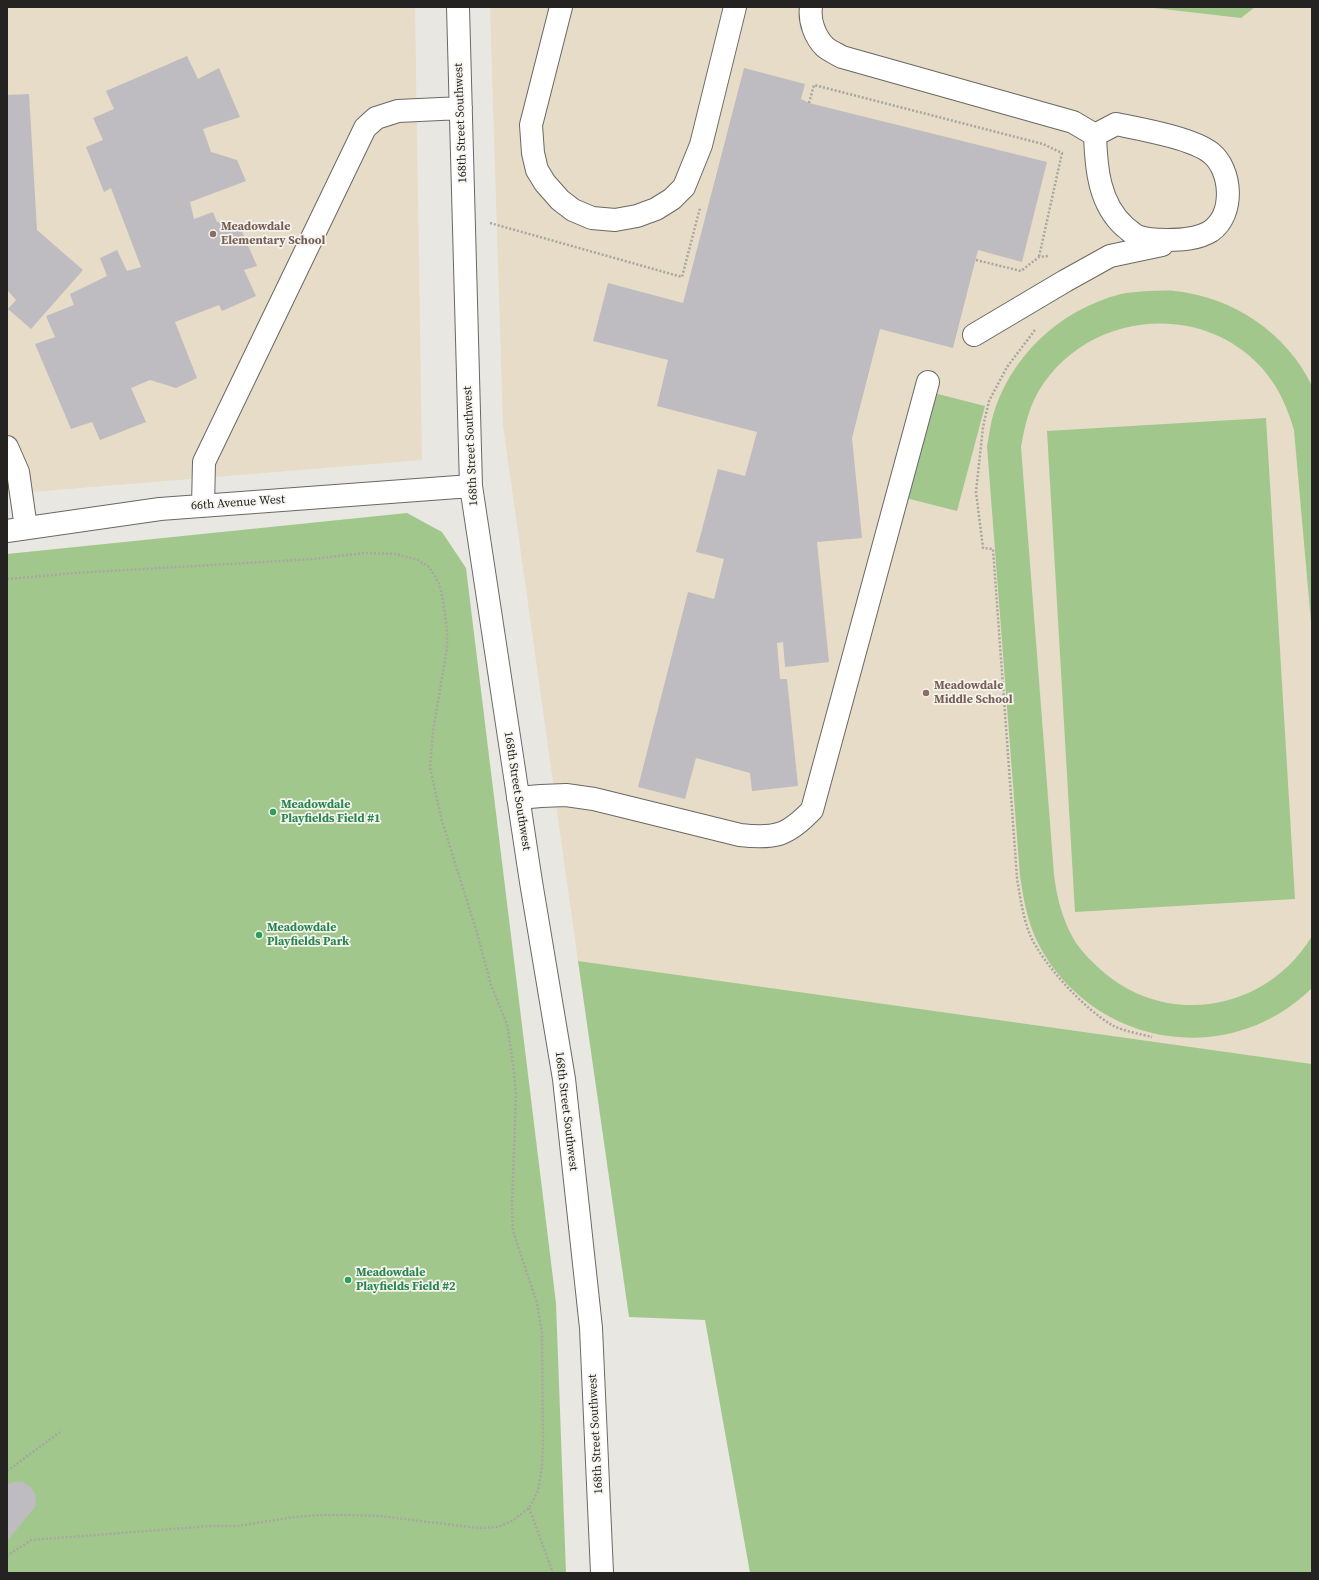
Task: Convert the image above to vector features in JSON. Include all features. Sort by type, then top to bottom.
[{"type":"street","name":"168th Street Southwest","points":[[458,7],[471,486],[531,882],[564,1079],[591,1328],[602,1573]]},
{"type":"street","points":[[561,7],[531,125],[532,153],[538,170],[545,183],[560,200],[573,210],[592,218],[615,220],[637,216],[656,209],[672,199],[684,187],[701,145],[735,7]]},
{"type":"street","points":[[811,7],[810,12],[814,33],[826,48],[842,57],[1073,122],[1094,135]]},
{"type":"street","points":[[203,506],[204,462],[365,128],[376,118],[398,111],[461,108]]},
{"type":"street","points":[[974,336],[1065,280],[1110,256],[1187,240],[1211,231],[1222,219],[1227,204],[1228,184],[1222,165],[1211,153],[1196,145],[1116,124],[1094,135]]},
{"type":"street","points":[[1094,135],[1096,162],[1102,193],[1115,218],[1137,236],[1157,240],[1187,240]]},
{"type":"street","points":[[518,798],[566,796],[594,799],[740,835],[760,837],[780,834],[798,825],[812,810],[928,382]]},
{"type":"street","points":[[7,447],[18,472],[17,530]]},
{"type":"street","name":"66th Avenue West","points":[[17,530],[160,509],[471,486]]},
{"type":"path","points":[[810,103],[814,85],[1043,144],[1062,153],[1039,257]]},
{"type":"path","points":[[490,216],[490,223],[682,277],[702,202]]},
{"type":"path","points":[[976,260],[1021,271],[1039,257],[1048,256]]},
{"type":"path","points":[[1037,328],[1007,367],[990,401],[983,427],[976,492],[983,548],[993,549],[1017,878],[1022,908],[1031,935],[1044,959],[1058,976],[1085,1004],[1112,1025],[1152,1037]]},
{"type":"path","points":[[7,579],[75,573],[314,559],[364,553],[396,554],[418,560],[429,567],[439,583],[444,600],[447,648],[432,731],[430,767],[441,818],[477,933],[491,985],[507,1024],[516,1093],[512,1206],[513,1231],[537,1303],[542,1333],[544,1441],[538,1491],[530,1508],[512,1521],[498,1527],[478,1528],[380,1516],[319,1515],[294,1517],[237,1526],[211,1526],[31,1540],[7,1556]]},
{"type":"path","points":[[7,1471],[60,1432]]},
{"type":"path","points":[[530,1508],[553,1573]]},
{"type":"shaded area","name":"Meadowdale Elementary School","points":[[7,7],[415,7],[422,460],[7,494]]},
{"type":"shaded area","name":"Meadowdale Middle School","points":[[490,7],[1312,7],[1312,1064],[578,961],[503,425]]},
{"type":"green space","points":[[1146,7],[1255,7],[1241,18]]},
{"type":"green space","points":[[1172,291],[1197,295],[1217,301],[1256,321],[1273,334],[1288,350],[1301,367],[1312,386],[1312,633],[1294,430],[1285,404],[1272,380],[1260,366],[1233,344],[1203,330],[1171,324],[1138,325],[1107,334],[1078,349],[1053,371],[1034,400],[1026,423],[1021,447],[1054,875],[1061,910],[1071,935],[1088,957],[1101,970],[1127,989],[1155,1000],[1185,1005],[1214,1003],[1243,995],[1269,981],[1293,961],[1312,936],[1312,988],[1280,1013],[1245,1029],[1207,1037],[1170,1036],[1133,1027],[1099,1010],[1069,986],[1044,954],[1034,935],[1025,906],[1020,876],[987,446],[991,422],[1000,396],[1024,356],[1057,324],[1098,301],[1124,293]]},
{"type":"green space","points":[[922,390],[985,406],[957,511],[894,495]]},
{"type":"green space","points":[[1266,418],[1295,899],[1075,912],[1047,431]]},
{"type":"green space","name":"Meadowdale Playfields Park","points":[[407,513],[442,532],[466,568],[556,1303],[566,1573],[7,1573],[7,554]]},
{"type":"green space","points":[[578,961],[1312,1064],[1312,1573],[750,1573],[705,1320],[629,1317]]},
{"type":"building","points":[[187,56],[198,79],[219,68],[240,117],[203,129],[211,152],[237,160],[246,181],[190,202],[194,219],[213,212],[217,222],[228,221],[233,230],[240,227],[257,266],[244,270],[256,296],[222,311],[219,305],[175,322],[197,378],[176,388],[150,380],[131,388],[146,422],[100,440],[92,422],[71,429],[35,344],[55,337],[46,316],[74,305],[70,294],[107,276],[100,258],[117,250],[127,271],[141,267],[111,188],[104,192],[86,147],[103,140],[93,118],[114,109],[106,91]]},
{"type":"building","points":[[744,68],[805,84],[801,99],[809,103],[1047,162],[1022,262],[978,250],[953,348],[880,329],[852,438],[862,538],[817,542],[829,662],[785,667],[783,642],[777,643],[780,679],[787,679],[798,786],[752,791],[750,773],[696,758],[685,799],[638,787],[688,592],[714,599],[724,559],[696,552],[718,469],[745,476],[757,432],[657,406],[668,360],[593,341],[608,283],[683,303]]},
{"type":"building","points":[[29,94],[37,230],[83,270],[31,329],[8,309],[16,300],[7,290],[7,95]]},
{"type":"building","points":[[23,1482],[31,1487],[36,1496],[35,1507],[7,1541],[7,1484]]},
{"type":"place","name":"Meadowdale Elementary School","points":[[213,234]]},
{"type":"place","name":"Meadowdale Middle School","points":[[926,693]]},
{"type":"place","name":"Meadowdale Playfields Field #1","points":[[273,812]]},
{"type":"place","name":"Meadowdale Playfields Park","points":[[259,935]]},
{"type":"place","name":"Meadowdale Playfields Field #2","points":[[348,1280]]}]
